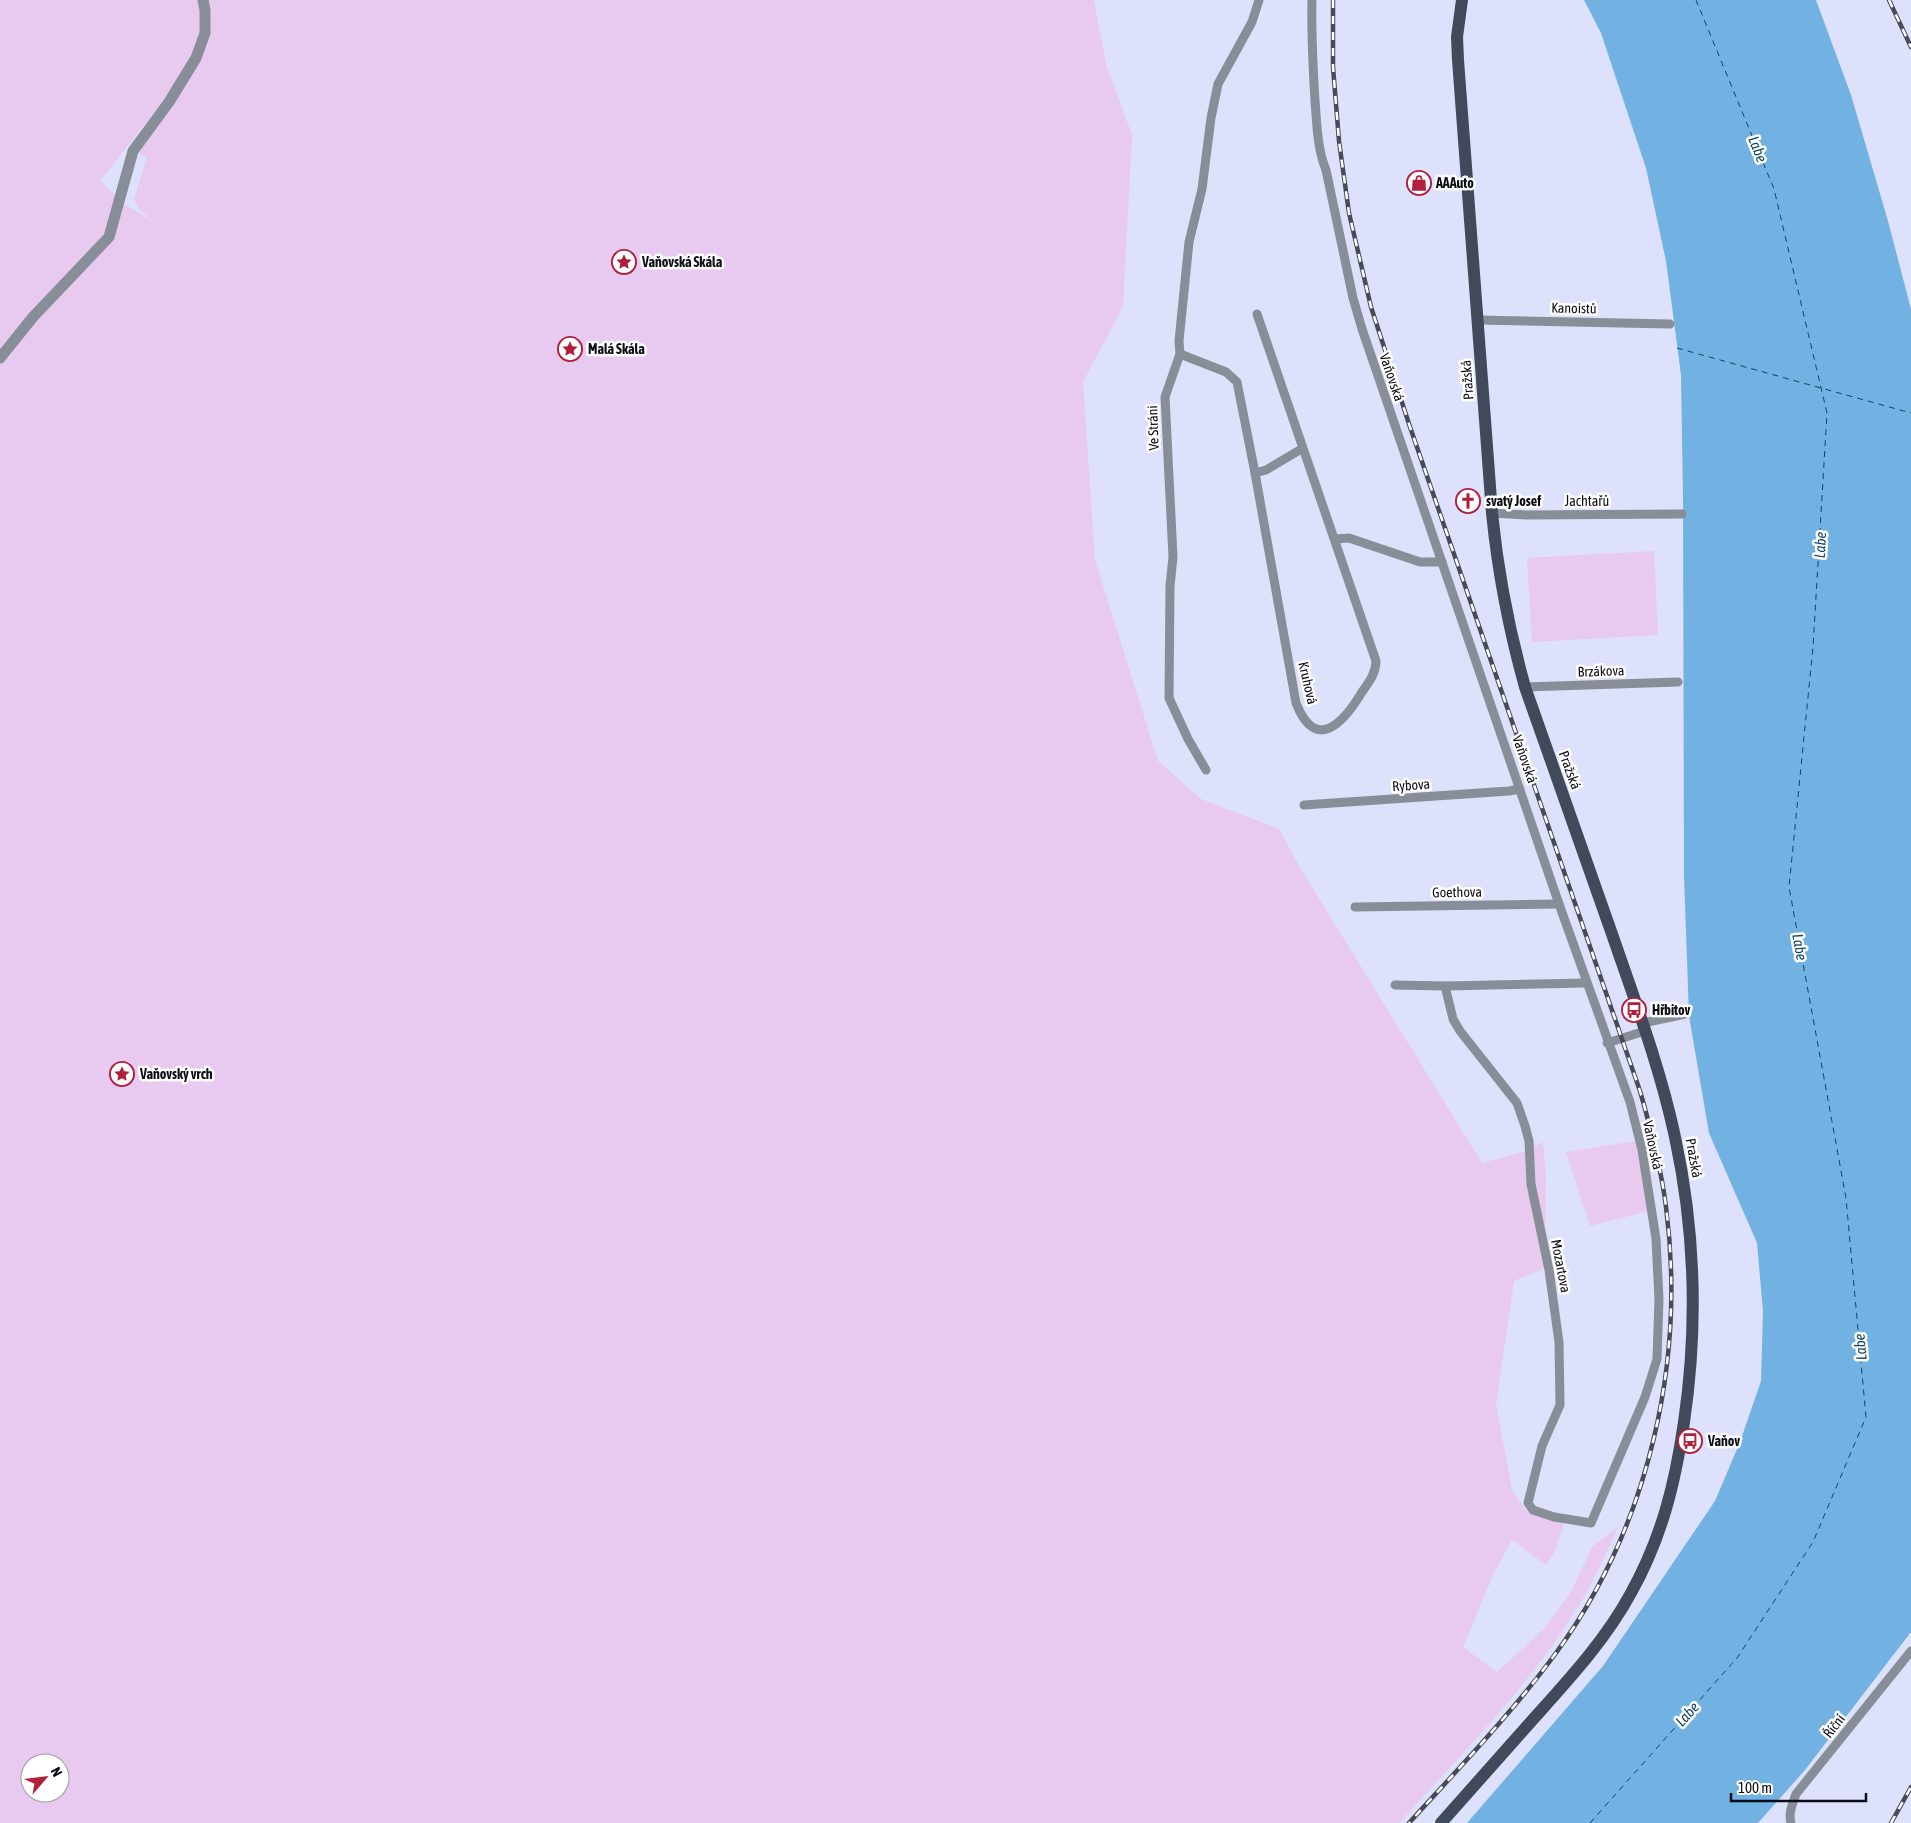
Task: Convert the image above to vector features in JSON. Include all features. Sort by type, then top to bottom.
[{"type":"main road","name":"Pražská","points":[[1441,1823],[1594,1649],[1630,1594],[1658,1537],[1673,1487],[1689,1392],[1692,1343],[1692,1283],[1687,1212],[1675,1137],[1644,1027],[1525,687],[1503,597],[1492,513],[1458,60],[1457,37],[1462,0]]},
{"type":"street","points":[[0,358],[33,317],[110,237],[133,151],[169,102],[196,58],[205,33],[206,10],[203,0]]},
{"type":"street","name":"Ve Stráni","points":[[1206,770],[1188,739],[1169,698],[1170,586],[1173,557],[1165,397],[1180,354],[1179,341],[1189,242],[1202,189],[1211,118],[1218,84],[1252,22],[1259,0]]},
{"type":"street","name":"Vaňovská","points":[[1312,0],[1318,138],[1353,298],[1586,983],[1630,1102],[1642,1150],[1656,1239],[1659,1299],[1657,1359],[1645,1397],[1591,1522]]},
{"type":"street","name":"Kruhová","points":[[1180,354],[1226,372],[1237,382],[1296,703],[1300,714],[1314,728],[1320,730],[1330,729],[1344,719],[1354,706],[1376,667],[1374,650],[1257,314]]},
{"type":"street","name":"Kanoistů","points":[[1477,320],[1670,324]]},
{"type":"street","points":[[1255,473],[1266,470],[1303,448]]},
{"type":"street","name":"Jachtařů","points":[[1492,513],[1527,515],[1682,514]]},
{"type":"street","points":[[1335,539],[1349,538],[1420,562],[1442,562]]},
{"type":"street","name":"Brzákova","points":[[1525,687],[1678,682]]},
{"type":"street","name":"Rybova","points":[[1304,805],[1520,789]]},
{"type":"street","name":"Goethova","points":[[1355,907],[1559,904]]},
{"type":"street","points":[[1395,985],[1445,986],[1586,983]]},
{"type":"street","name":"Mozartova","points":[[1445,986],[1456,1025],[1473,1050],[1490,1068],[1517,1103],[1528,1141],[1531,1184],[1549,1270],[1559,1342],[1560,1405],[1542,1446],[1528,1503],[1533,1510],[1554,1516],[1591,1522]]},
{"type":"street","points":[[1607,1043],[1644,1027],[1685,1014]]},
{"type":"street","name":"Říční","points":[[1791,1823],[1789,1818],[1791,1806],[1796,1794],[1911,1651]]},
{"type":"shaded area","points":[[0,0],[199,0],[200,35],[192,55],[176,84],[100,181],[127,206],[152,221],[139,208],[134,199],[147,158],[137,152],[198,62],[206,0],[1094,0],[1106,64],[1132,135],[1123,306],[1083,382],[1095,560],[1158,761],[1201,799],[1279,829],[1302,871],[1482,1163],[1526,1151],[1543,1142],[1546,1174],[1545,1268],[1514,1281],[1496,1404],[1512,1490],[1525,1509],[1564,1524],[1555,1551],[1546,1565],[1512,1540],[1494,1573],[1463,1647],[1497,1672],[1545,1628],[1571,1592],[1592,1547],[1618,1527],[1601,1565],[1581,1602],[1540,1661],[1472,1744],[1399,1823],[0,1823]]},
{"type":"shaded area","points":[[1654,551],[1658,635],[1532,642],[1527,558]]},
{"type":"shaded area","points":[[1636,1141],[1649,1211],[1590,1226],[1566,1152]]},
{"type":"water","name":"Labe","points":[[1584,0],[1816,0],[1851,95],[1888,221],[1911,309],[1911,1632],[1805,1770],[1758,1823],[1467,1823],[1603,1666],[1715,1501],[1740,1442],[1761,1381],[1763,1311],[1757,1243],[1709,1133],[1689,1016],[1684,875],[1681,375],[1666,261],[1646,168],[1601,33]]},
{"type":"ferry route","points":[[1590,1823],[1737,1658],[1813,1542],[1866,1417],[1846,1198],[1789,887],[1813,647],[1827,413],[1774,189],[1696,0]]},
{"type":"ferry route","points":[[1677,348],[1911,413]]},
{"type":"railway","points":[[1333,0],[1333,67],[1339,141],[1349,213],[1371,307],[1410,427],[1640,1091],[1661,1177],[1666,1207],[1671,1265],[1670,1324],[1665,1382],[1653,1440],[1637,1497],[1615,1551],[1588,1604],[1556,1653],[1485,1740],[1409,1823]]},
{"type":"railway","points":[[1889,0],[1911,47]]},
{"type":"railway","points":[[1891,1823],[1911,1787]]},
{"type":"place","name":"AAAuto","points":[[1419,183]]},
{"type":"place","name":"Vaňovská Skála","points":[[624,262]]},
{"type":"place","name":"Malá Skála","points":[[570,349]]},
{"type":"place","name":"svatý Josef","points":[[1468,501]]},
{"type":"place","name":"Hřbitov","points":[[1634,1010]]},
{"type":"place","name":"Vaňovský vrch","points":[[122,1074]]},
{"type":"place","name":"Vaňov","points":[[1690,1441]]}]
